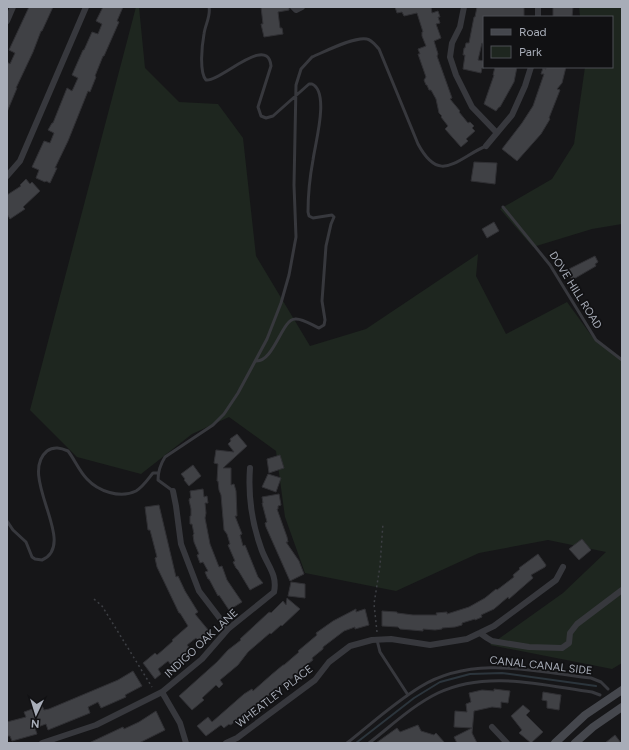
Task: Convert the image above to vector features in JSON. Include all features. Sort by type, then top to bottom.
[{"type":"main road","points":[[555,743],[585,715],[622,690]]},
{"type":"main road","points":[[575,743],[622,706]]},
{"type":"street","points":[[7,21],[13,7]]},
{"type":"street","points":[[7,176],[20,161],[86,7]]},
{"type":"street","points":[[293,7],[296,10],[302,7]]},
{"type":"street","points":[[464,7],[460,27],[452,43],[450,57],[456,75],[472,107],[497,133]]},
{"type":"street","points":[[486,146],[512,115],[525,86],[531,68]]},
{"type":"street","name":"INDIGO OAK LANE","points":[[42,743],[96,725],[162,692],[202,658],[228,629],[274,592],[276,584],[273,573],[261,549],[252,516],[249,481],[250,468]]},
{"type":"street","points":[[173,491],[181,544],[200,591],[228,629]]},
{"type":"street","name":"WHEATLEY PLACE","points":[[226,743],[237,738],[315,680],[329,662],[350,646],[377,640],[391,640],[430,645],[467,639],[494,626],[556,580],[563,567]]},
{"type":"street","points":[[480,632],[492,641],[529,647],[562,648],[570,644],[570,633],[577,624],[622,590]]},
{"type":"street","points":[[162,692],[180,723],[186,743]]},
{"type":"street","points":[[492,727],[507,743]]},
{"type":"lane","points":[[209,7],[210,14],[204,35],[201,65],[202,72],[206,80],[212,80],[222,73],[261,53],[265,54],[270,59],[272,66],[258,106],[261,116],[266,118],[273,116],[305,87],[312,84],[317,87],[320,100],[318,133],[313,159],[308,206],[309,216],[313,218],[334,216],[326,246],[322,301],[325,320],[324,325],[319,328],[300,320],[294,319],[289,321],[265,358],[261,361],[256,361]]},
{"type":"lane","points":[[173,491],[158,480],[160,464],[165,458],[213,425],[224,414],[268,339],[281,303],[295,248],[294,192],[296,96],[298,76],[306,62],[312,57],[352,40],[367,39],[373,42],[379,49],[418,144],[422,152],[431,161],[438,166],[449,166],[476,150],[486,146]]},
{"type":"lane","name":"DOVE HILL ROAD","points":[[503,206],[550,265],[596,340],[622,360]]},
{"type":"lane","points":[[7,521],[13,530],[26,542],[30,553],[35,560],[42,560],[50,554],[53,542],[53,530],[41,491],[38,470],[40,460],[47,452],[54,448],[68,451],[88,480],[104,492],[121,494],[135,491],[144,484],[153,473],[158,473]]},
{"type":"lane","points":[[377,640],[380,652],[408,695]]},
{"type":"lane","name":"CANAL CANAL SIDE","points":[[347,743],[408,695],[422,686],[456,672],[476,668],[492,667],[591,678],[601,682],[608,689]]},
{"type":"lane","name":"CANAL CANAL SIDE","points":[[369,743],[399,719],[438,693],[459,685],[474,682],[504,681],[592,692],[600,695]]},
{"type":"path","points":[[377,632],[374,604],[383,523]]},
{"type":"path","points":[[94,599],[102,606],[152,687]]},
{"type":"green space","points":[[136,7],[139,7],[145,68],[179,102],[218,104],[243,138],[256,256],[310,346],[366,329],[478,254],[476,276],[506,334],[567,302],[591,335],[622,361],[622,663],[612,669],[490,645],[563,593],[606,552],[548,540],[479,553],[396,591],[305,573],[285,517],[276,451],[229,417],[192,434],[141,474],[77,457],[30,410]]},
{"type":"green space","points":[[579,7],[622,7],[622,224],[592,229],[533,247],[500,209],[552,179],[574,144],[585,68],[613,68],[613,16],[580,16]]},
{"type":"building","points":[[29,7],[53,7],[16,88],[7,112],[7,62],[10,64],[15,53],[9,50]]},
{"type":"building","points":[[103,7],[123,7],[117,21],[119,22],[103,56],[90,92],[88,91],[68,141],[55,168],[57,168],[50,183],[45,182],[36,178],[39,170],[32,167],[44,141],[50,143],[54,133],[48,130],[53,123],[67,88],[72,91],[78,78],[72,75],[92,32],[98,34],[102,24],[96,21]]},
{"type":"building","points":[[261,7],[289,7],[289,10],[278,12],[280,28],[282,28],[283,34],[264,37],[261,24],[263,24]]},
{"type":"building","points":[[395,7],[431,7],[432,13],[438,11],[440,23],[436,24],[441,38],[434,41],[438,54],[437,56],[452,98],[450,99],[468,123],[470,122],[474,126],[472,128],[475,131],[466,139],[468,141],[461,147],[445,129],[448,126],[441,117],[442,116],[439,113],[436,99],[424,80],[426,77],[418,54],[420,54],[418,49],[426,46],[422,36],[423,32],[417,13],[404,16],[402,12],[397,13]]},
{"type":"building","points":[[477,7],[524,7],[524,16],[483,16],[483,43],[478,60],[483,61],[481,73],[463,69],[465,55],[463,55],[464,48],[466,43],[469,43]]},
{"type":"building","points":[[553,7],[573,7],[572,16],[553,16]]},
{"type":"building","points":[[495,68],[517,68],[514,82],[500,107],[496,111],[484,104]]},
{"type":"building","points":[[543,68],[566,68],[562,83],[557,89],[560,90],[549,118],[550,119],[541,134],[517,161],[502,149],[533,106],[544,74],[541,74]]},
{"type":"building","points":[[474,162],[497,163],[495,184],[471,181]]},
{"type":"building","points":[[26,179],[30,184],[32,182],[40,191],[23,207],[25,209],[10,219],[7,214],[7,195],[21,186],[20,185]]},
{"type":"building","points":[[494,222],[499,231],[487,238],[482,229]]},
{"type":"building","points":[[595,256],[598,262],[595,264],[596,266],[572,280],[567,270]]},
{"type":"building","points":[[237,434],[247,446],[223,468],[231,468],[231,485],[234,484],[236,491],[237,516],[235,516],[242,534],[240,535],[243,546],[245,545],[258,577],[263,583],[250,590],[233,562],[235,561],[228,545],[230,544],[224,530],[221,495],[217,481],[218,464],[214,463],[216,450],[234,452],[228,444],[231,441],[230,439]]},
{"type":"building","points":[[280,455],[284,468],[269,473],[267,459]]},
{"type":"building","points":[[193,465],[201,476],[189,486],[181,474]]},
{"type":"building","points":[[268,474],[281,478],[276,492],[262,487]]},
{"type":"building","points":[[203,489],[204,497],[207,496],[208,503],[205,503],[205,518],[210,544],[219,567],[222,566],[227,580],[242,602],[229,610],[219,595],[218,596],[208,579],[205,572],[208,571],[203,562],[200,563],[197,555],[199,554],[194,542],[192,524],[190,524],[190,491]]},
{"type":"building","points":[[279,494],[281,505],[278,506],[277,509],[287,537],[288,542],[286,542],[299,561],[304,574],[290,581],[266,527],[265,523],[267,522],[262,503],[262,497]]},
{"type":"building","points":[[159,505],[176,577],[178,576],[198,612],[195,614],[209,631],[199,642],[196,638],[187,645],[191,650],[185,655],[171,665],[168,661],[158,669],[161,674],[155,679],[143,663],[155,653],[157,655],[188,626],[179,613],[157,567],[155,558],[157,557],[150,530],[148,530],[145,507]]},
{"type":"building","points":[[582,539],[591,550],[579,560],[569,549]]},
{"type":"building","points":[[538,554],[546,565],[545,567],[531,575],[533,578],[509,599],[508,597],[494,609],[481,615],[482,617],[462,623],[462,625],[455,627],[435,630],[423,629],[423,631],[382,626],[382,611],[413,615],[437,615],[436,613],[447,612],[447,614],[469,607],[485,598],[496,589],[497,590],[514,577],[513,575],[520,569],[519,568]]},
{"type":"building","points":[[291,582],[305,584],[305,598],[288,596]]},
{"type":"building","points":[[287,598],[300,609],[282,626],[281,625],[271,634],[270,633],[248,652],[238,665],[220,680],[223,684],[219,688],[216,685],[202,698],[204,700],[192,710],[179,696],[217,662],[228,650],[241,640],[240,639],[268,613],[271,613],[283,601],[286,605]]},
{"type":"building","points":[[356,609],[356,612],[365,609],[369,625],[355,629],[355,627],[344,631],[323,647],[323,649],[312,658],[313,660],[300,670],[302,671],[296,677],[295,676],[283,686],[282,685],[232,724],[229,724],[224,728],[221,725],[206,736],[197,726],[208,717],[212,722],[244,694],[252,689],[253,691],[284,665],[317,635],[316,633],[333,621]]},
{"type":"building","points":[[133,671],[142,686],[125,695],[126,697],[101,708],[98,702],[88,707],[90,713],[48,730],[46,724],[35,728],[37,734],[12,741],[10,736],[7,736],[7,722],[26,717],[24,712],[35,708],[34,706],[41,703],[44,710],[49,709],[118,680]]},
{"type":"building","points":[[494,689],[510,691],[508,703],[501,702],[501,708],[492,707],[474,711],[472,733],[477,743],[457,743],[454,737],[472,728],[454,727],[455,711],[467,712],[466,704],[471,702],[469,693],[482,690],[494,691]]},
{"type":"building","points":[[543,692],[561,695],[559,710],[547,708],[547,701],[542,700]]},
{"type":"building","points":[[523,705],[530,711],[526,715],[543,732],[531,743],[519,733],[522,730],[511,716]]},
{"type":"building","points":[[156,711],[165,730],[139,743],[89,743],[123,727],[124,729],[139,722]]},
{"type":"building","points":[[418,725],[421,731],[434,735],[436,733],[445,743],[376,743],[397,728],[400,732]]},
{"type":"building","points":[[615,735],[621,743],[605,743]]},
{"type":"waterway","points":[[356,743],[414,698],[440,682],[470,674],[502,673],[596,686]]}]
